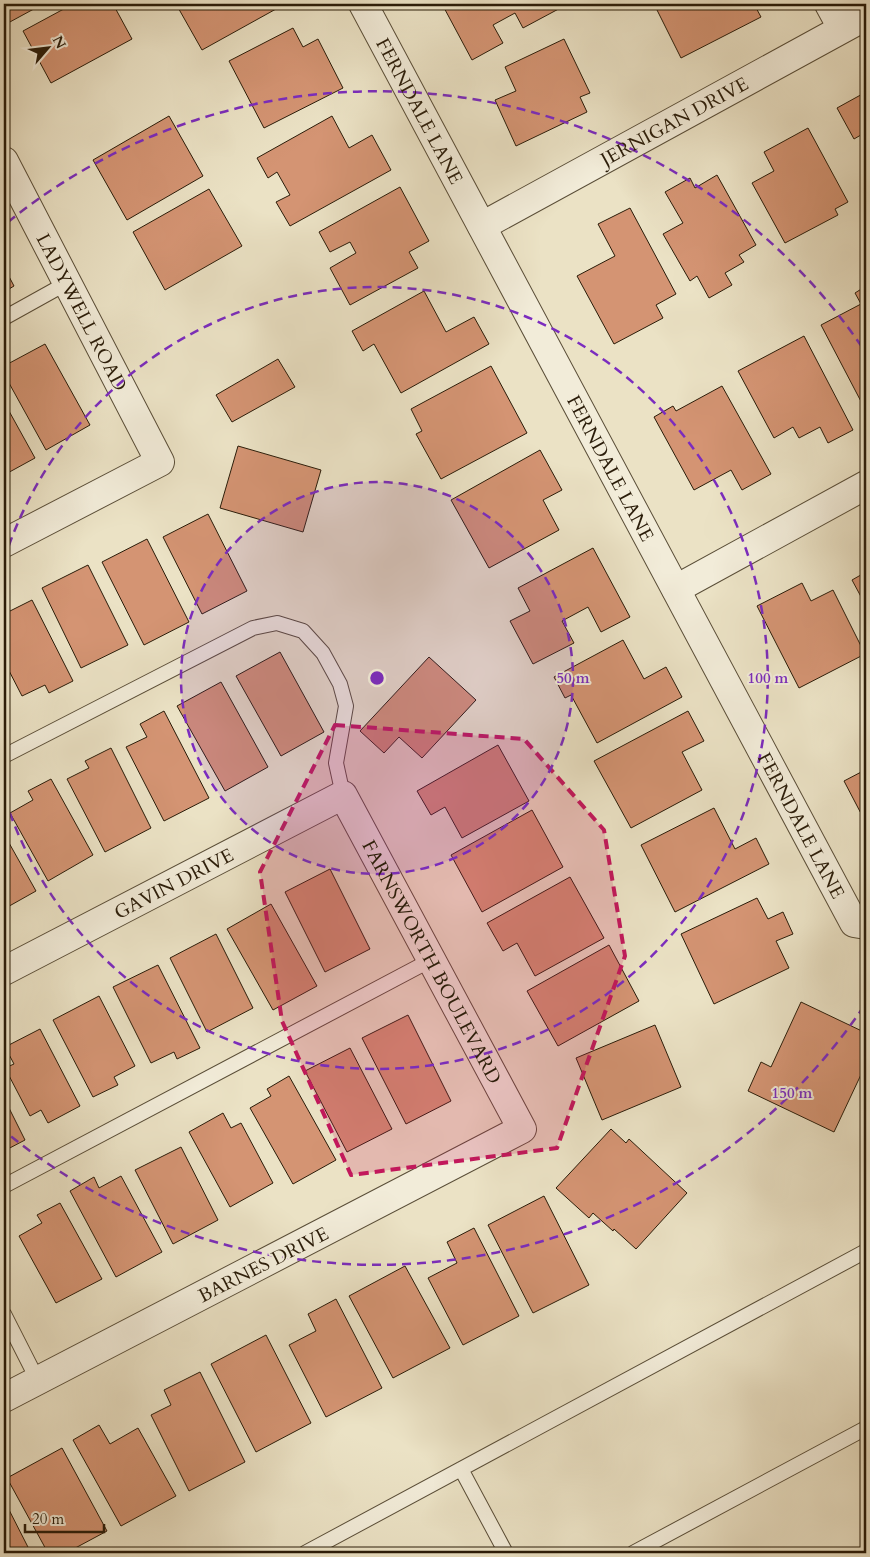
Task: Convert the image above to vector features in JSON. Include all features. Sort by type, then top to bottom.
[{"type":"street","name":"FERNDALE LANE","points":[[363,4],[854,923],[866,925]]},
{"type":"street","points":[[829,4],[842,28]]},
{"type":"street","name":"JERNIGAN DRIVE","points":[[482,226],[866,16]]},
{"type":"street","name":"LADYWELL ROAD","points":[[4,161],[160,462],[4,543]]},
{"type":"street","points":[[676,589],[866,486]]},
{"type":"street","name":"FARNSWORTH BOULEVARD","points":[[343,795],[522,1129]]},
{"type":"street","name":"GAVIN DRIVE","points":[[4,971],[343,795]]},
{"type":"street","name":"BARNES DRIVE","points":[[4,1398],[522,1129]]},
{"type":"lane","points":[[4,318],[67,283]]},
{"type":"lane","points":[[4,756],[252,628],[277,622],[303,631],[323,653],[340,684],[346,706],[336,764],[343,795]]},
{"type":"lane","points":[[4,1186],[432,960]]},
{"type":"lane","points":[[305,1553],[866,1251]]},
{"type":"lane","points":[[4,1314],[38,1381]]},
{"type":"lane","points":[[633,1553],[866,1428]]},
{"type":"lane","points":[[461,1469],[506,1553]]},
{"type":"highlighted area","points":[[335,725],[524,739],[604,830],[625,956],[557,1148],[351,1175],[282,1021],[260,872]]},
{"type":"building","points":[[4,4],[43,4],[8,23],[4,14]]},
{"type":"building","points":[[73,4],[113,4],[132,39],[51,83],[23,31]]},
{"type":"building","points":[[176,4],[285,4],[202,50]]},
{"type":"building","points":[[442,4],[566,5],[523,28],[515,13],[493,25],[503,43],[472,60]]},
{"type":"building","points":[[654,4],[754,4],[761,17],[681,58]]},
{"type":"building","points":[[293,28],[303,47],[318,39],[343,88],[264,128],[229,61]]},
{"type":"building","points":[[564,39],[590,93],[580,97],[587,112],[516,146],[495,100],[516,91],[505,67]]},
{"type":"building","points":[[866,92],[866,132],[854,139],[837,108]]},
{"type":"building","points":[[169,116],[203,176],[127,220],[93,160]]},
{"type":"building","points":[[332,116],[349,148],[372,135],[391,170],[290,226],[276,202],[290,195],[277,172],[268,178],[257,158]]},
{"type":"building","points":[[808,128],[848,202],[835,209],[838,215],[785,243],[752,183],[774,171],[764,152]]},
{"type":"building","points":[[717,175],[756,245],[739,255],[744,262],[725,273],[732,285],[709,298],[697,276],[690,281],[663,234],[683,223],[665,192],[690,178],[695,188]]},
{"type":"building","points":[[400,187],[429,241],[409,252],[418,268],[350,305],[330,268],[356,253],[350,242],[330,252],[319,232]]},
{"type":"building","points":[[209,189],[242,246],[165,290],[133,232]]},
{"type":"building","points":[[630,208],[676,294],[656,305],[663,318],[614,344],[577,276],[615,256],[598,224]]},
{"type":"building","points":[[4,267],[14,286],[4,292]]},
{"type":"building","points":[[866,286],[866,411],[821,325],[861,304],[855,293]]},
{"type":"building","points":[[424,291],[446,332],[474,317],[489,344],[401,393],[374,344],[363,351],[352,331]]},
{"type":"building","points":[[804,336],[853,430],[828,443],[820,427],[799,438],[793,427],[774,438],[738,371]]},
{"type":"building","points":[[45,344],[90,425],[46,450],[4,374],[4,366]]},
{"type":"building","points":[[278,359],[295,387],[232,422],[216,395]]},
{"type":"building","points":[[491,366],[527,433],[441,479],[416,434],[422,431],[411,409]]},
{"type":"building","points":[[722,386],[771,474],[742,490],[731,470],[694,490],[654,417],[673,406],[676,411]]},
{"type":"building","points":[[4,402],[35,458],[4,475]]},
{"type":"building","points":[[238,446],[321,470],[303,532],[220,508]]},
{"type":"building","points":[[540,450],[562,490],[543,500],[559,530],[489,568],[451,500]]},
{"type":"building","points":[[208,514],[247,591],[202,614],[163,537]]},
{"type":"building","points":[[147,539],[189,622],[144,645],[102,562]]},
{"type":"building","points":[[593,548],[630,617],[601,632],[588,607],[562,621],[574,643],[533,664],[510,621],[530,611],[518,588]]},
{"type":"building","points":[[88,565],[128,645],[81,668],[42,588]]},
{"type":"building","points":[[866,572],[866,606],[852,580]]},
{"type":"building","points":[[802,583],[811,601],[833,590],[865,654],[799,688],[757,606]]},
{"type":"building","points":[[32,600],[73,681],[49,693],[45,685],[22,696],[4,661],[4,614]]},
{"type":"building","points":[[623,640],[644,679],[666,667],[682,697],[597,743],[571,695],[565,698],[554,677]]},
{"type":"building","points":[[280,652],[324,732],[281,756],[236,676]]},
{"type":"building","points":[[429,657],[476,700],[422,758],[399,737],[384,753],[360,731]]},
{"type":"building","points":[[221,682],[268,767],[225,791],[177,706]]},
{"type":"building","points":[[164,711],[209,798],[164,821],[126,747],[147,737],[140,724]]},
{"type":"building","points":[[688,711],[704,741],[682,752],[702,790],[631,828],[594,761]]},
{"type":"building","points":[[498,745],[529,801],[462,838],[445,807],[431,815],[417,791]]},
{"type":"building","points":[[111,748],[151,828],[105,852],[67,779],[89,768],[85,761]]},
{"type":"building","points":[[865,770],[866,773],[866,823],[844,781]]},
{"type":"building","points":[[51,779],[93,855],[48,881],[10,813],[33,800],[28,791]]},
{"type":"building","points":[[714,808],[735,849],[756,838],[769,864],[675,912],[641,845]]},
{"type":"building","points":[[532,810],[563,867],[482,912],[451,855]]},
{"type":"building","points":[[4,834],[36,891],[4,909]]},
{"type":"building","points":[[330,869],[370,949],[325,972],[285,892]]},
{"type":"building","points":[[570,877],[604,938],[535,976],[517,943],[503,951],[487,923]]},
{"type":"building","points":[[757,898],[768,919],[783,912],[793,934],[776,941],[789,968],[714,1004],[681,934]]},
{"type":"building","points":[[271,904],[317,986],[273,1010],[227,929]]},
{"type":"building","points":[[216,934],[253,1008],[207,1032],[170,958]]},
{"type":"building","points":[[609,945],[639,1001],[558,1046],[527,991]]},
{"type":"building","points":[[158,965],[200,1048],[177,1059],[174,1052],[151,1063],[113,987]]},
{"type":"building","points":[[99,996],[135,1066],[114,1077],[118,1085],[93,1097],[53,1020]]},
{"type":"building","points":[[801,1002],[866,1033],[866,1064],[834,1132],[748,1091],[761,1062],[771,1067]]},
{"type":"building","points":[[408,1015],[451,1101],[406,1124],[362,1038]]},
{"type":"building","points":[[655,1025],[681,1087],[602,1120],[576,1058]]},
{"type":"building","points":[[40,1029],[80,1106],[48,1123],[41,1110],[30,1116],[5,1068],[14,1064],[5,1047]]},
{"type":"building","points":[[350,1048],[392,1129],[347,1152],[305,1071]]},
{"type":"building","points":[[289,1076],[336,1160],[293,1184],[250,1108],[271,1096],[267,1089]]},
{"type":"building","points":[[4,1098],[25,1140],[4,1151]]},
{"type":"building","points":[[223,1113],[231,1128],[241,1123],[273,1183],[230,1207],[189,1132]]},
{"type":"building","points":[[611,1129],[626,1143],[629,1139],[687,1193],[636,1249],[593,1213],[589,1218],[556,1188]]},
{"type":"building","points":[[181,1147],[218,1220],[173,1244],[135,1170]]},
{"type":"building","points":[[121,1176],[162,1252],[116,1277],[70,1191],[94,1177],[99,1188]]},
{"type":"building","points":[[544,1196],[589,1285],[533,1313],[488,1225]]},
{"type":"building","points":[[60,1203],[102,1279],[56,1303],[19,1236],[42,1223],[37,1215]]},
{"type":"building","points":[[474,1228],[519,1316],[463,1345],[428,1278],[457,1263],[447,1242]]},
{"type":"building","points":[[405,1266],[450,1348],[393,1378],[349,1296]]},
{"type":"building","points":[[336,1299],[382,1388],[326,1417],[289,1345],[316,1331],[308,1314]]},
{"type":"building","points":[[266,1335],[311,1423],[256,1452],[211,1364]]},
{"type":"building","points":[[200,1372],[245,1462],[189,1491],[151,1415],[171,1405],[164,1390]]},
{"type":"building","points":[[99,1425],[110,1444],[138,1428],[176,1496],[121,1526],[73,1440]]},
{"type":"building","points":[[62,1448],[107,1531],[66,1553],[48,1553],[7,1478]]},
{"type":"building","points":[[4,1500],[31,1553],[4,1553]]}]
